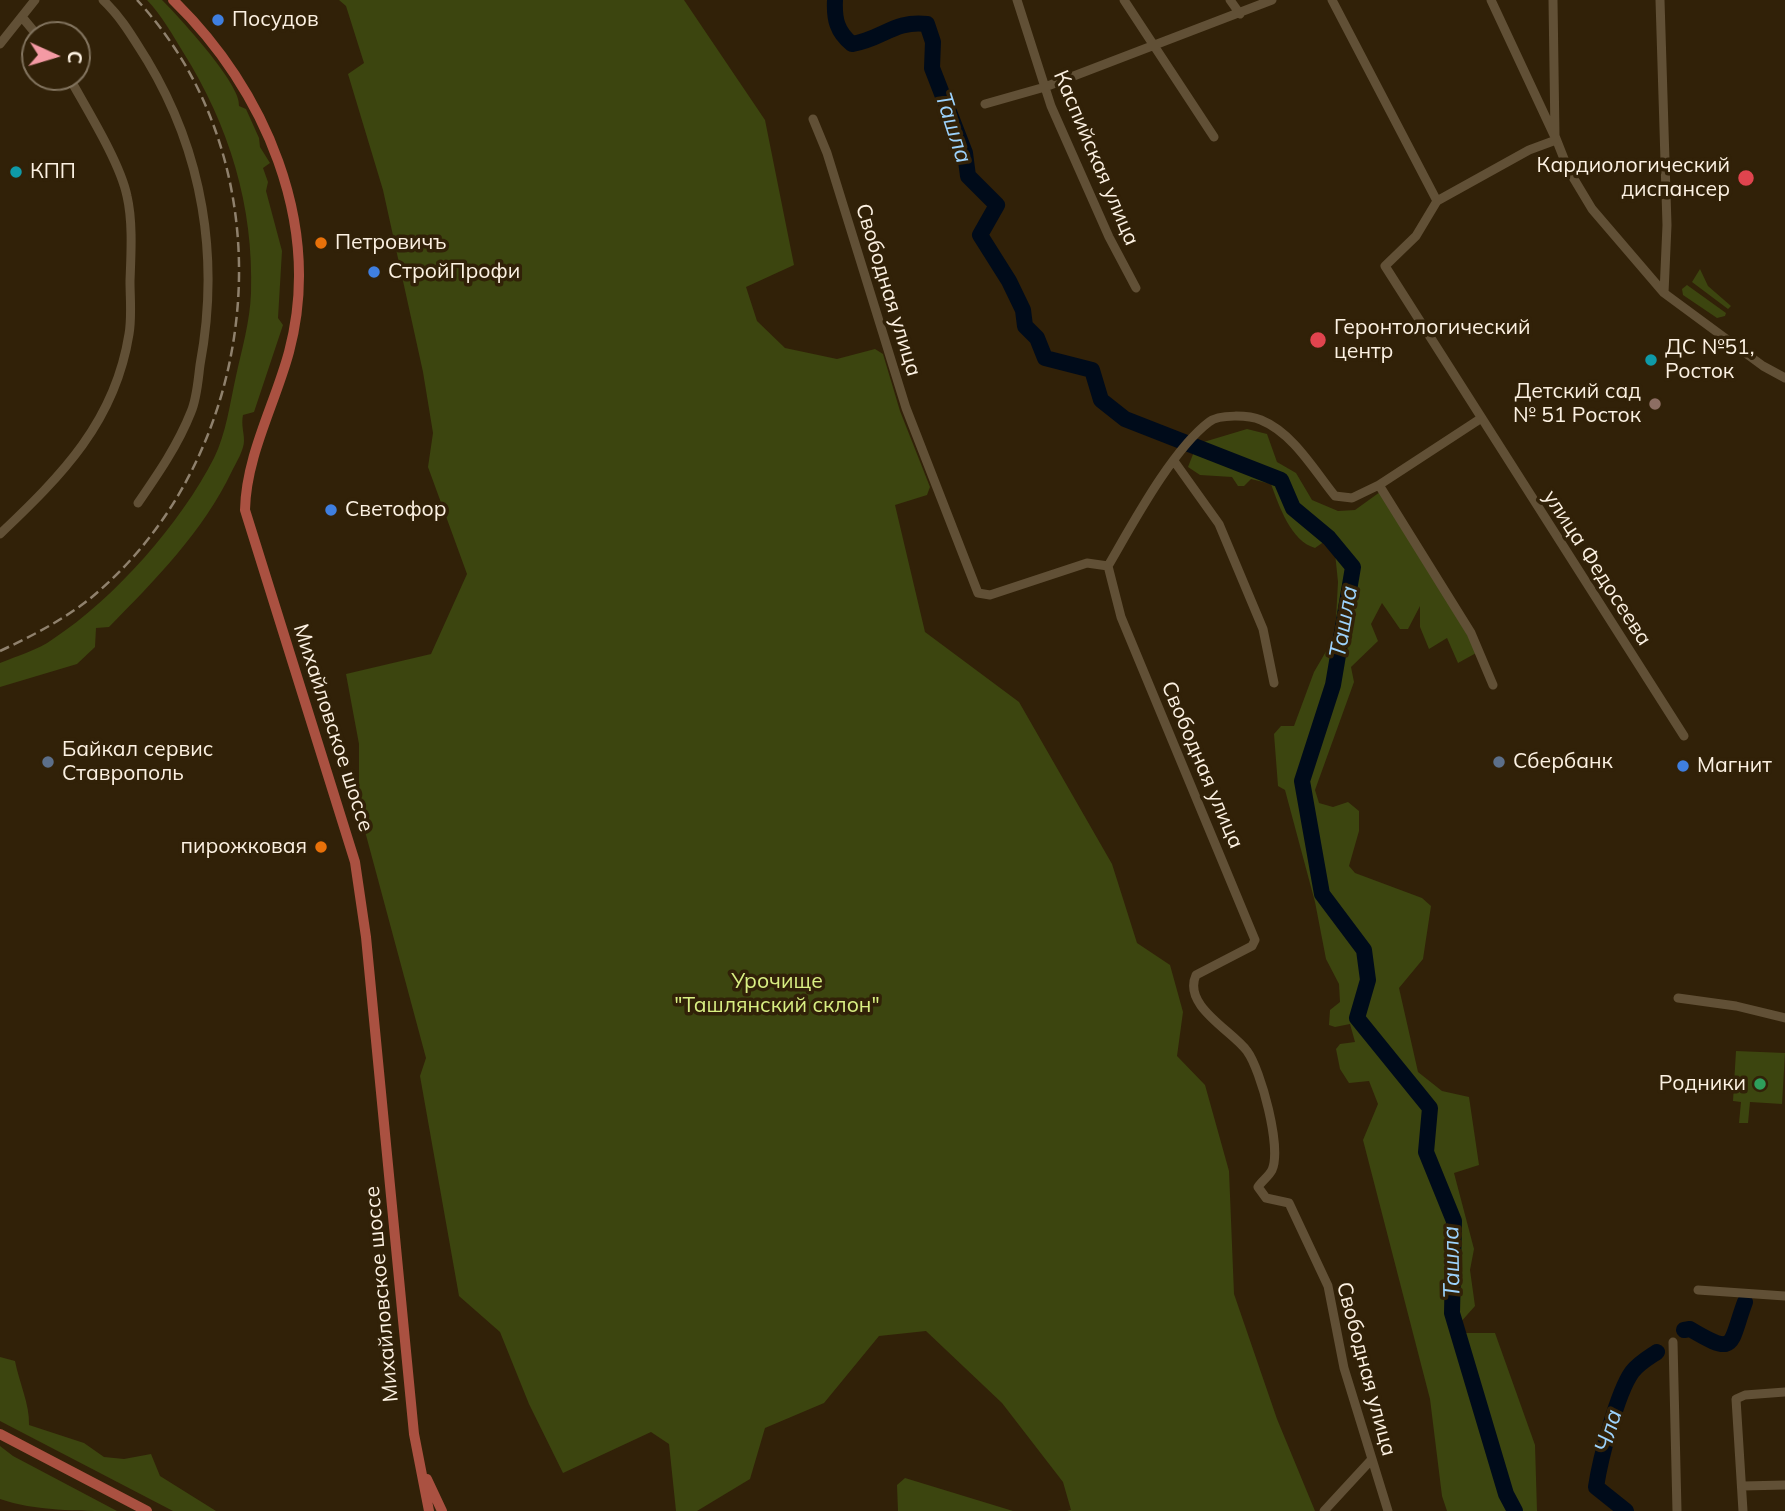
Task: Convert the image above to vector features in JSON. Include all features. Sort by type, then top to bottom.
[{"type":"main road","name":"Михайловское шоссе","points":[[173,0],[213,42],[249,101],[268,136],[285,180],[298,229],[301,276],[295,321],[289,351],[250,470],[245,510],[355,862],[366,937],[418,1454],[429,1511]]},
{"type":"main road","points":[[0,1434],[147,1511]]},
{"type":"main road","points":[[418,1454],[442,1511]]},
{"type":"street","points":[[2,39],[35,0]]},
{"type":"street","points":[[103,0],[120,16],[159,80],[189,145],[197,172],[208,272],[205,338],[192,410],[167,462],[138,503]]},
{"type":"street","name":"Каспийская улица","points":[[1017,0],[1045,87],[1109,237],[1136,288]]},
{"type":"street","points":[[1124,0],[1213,137]]},
{"type":"street","points":[[1230,0],[1240,14]]},
{"type":"street","points":[[985,104],[1045,87],[1156,47],[1272,0]]},
{"type":"street","points":[[1332,0],[1437,201],[1556,138]]},
{"type":"street","points":[[1491,0],[1568,169],[1596,216],[1664,292],[1763,366],[1785,378]]},
{"type":"street","points":[[1553,0],[1556,138]]},
{"type":"street","points":[[1660,0],[1667,225],[1664,292]]},
{"type":"street","points":[[22,17],[25,21]]},
{"type":"street","points":[[0,534],[40,496],[84,447],[115,392],[130,332],[131,254],[127,195],[100,133],[77,91]]},
{"type":"street","name":"Свободная улица","points":[[813,119],[827,153],[906,408],[978,593],[990,595],[1087,563],[1108,566],[1121,617],[1255,940],[1251,946],[1196,975],[1194,986],[1206,1014],[1247,1050],[1257,1073],[1276,1146],[1272,1169],[1258,1187],[1266,1198],[1289,1203],[1328,1286],[1344,1368],[1388,1511]]},
{"type":"street","name":"улица Федосеева","points":[[1437,201],[1416,236],[1385,266],[1684,736]]},
{"type":"street","points":[[1108,566],[1174,461],[1210,420],[1232,417],[1260,420],[1291,440],[1335,496],[1352,498],[1379,485],[1480,419]]},
{"type":"street","points":[[1174,461],[1219,524],[1263,629],[1274,683]]},
{"type":"street","points":[[1379,485],[1471,633],[1493,685]]},
{"type":"street","points":[[1678,999],[1736,1006],[1785,1018]]},
{"type":"street","points":[[1698,1290],[1785,1296]]},
{"type":"street","points":[[1673,1342],[1676,1356],[1677,1511]]},
{"type":"street","points":[[1743,1511],[1736,1399],[1745,1395],[1785,1392]]},
{"type":"street","points":[[1324,1511],[1372,1459]]},
{"type":"street","points":[[1742,1486],[1785,1485]]},
{"type":"green space","points":[[147,0],[162,0],[195,35],[220,68],[231,83],[239,106],[246,109],[259,138],[260,147],[270,163],[263,168],[268,182],[266,191],[282,251],[278,318],[283,325],[254,412],[243,415],[244,441],[241,452],[220,493],[192,535],[109,627],[96,628],[95,647],[77,664],[0,687],[0,663],[47,643],[99,603],[144,558],[184,508],[214,458],[222,439],[245,335],[251,293],[251,261],[243,198],[235,167],[226,137],[199,80],[166,25]]},
{"type":"green space","name":"Урочище \"Ташлянский склон\"","points":[[339,0],[684,0],[765,120],[794,265],[746,287],[757,321],[785,348],[837,359],[875,349],[883,354],[900,411],[930,487],[927,495],[895,505],[925,632],[1019,702],[1112,864],[1137,943],[1170,965],[1183,1012],[1177,1056],[1205,1085],[1229,1171],[1234,1294],[1277,1419],[1315,1511],[1067,1511],[1071,1510],[1063,1482],[1002,1403],[926,1331],[879,1336],[824,1403],[765,1428],[750,1479],[697,1511],[676,1511],[669,1444],[651,1432],[563,1473],[529,1404],[500,1332],[459,1296],[420,1076],[426,1058],[359,809],[359,744],[346,674],[431,654],[467,574],[428,467],[433,433],[423,372],[383,190],[348,74],[364,63],[346,6]]},
{"type":"green space","points":[[1700,269],[1708,286],[1731,306],[1728,309],[1692,282]]},
{"type":"green space","points":[[1687,285],[1726,313],[1725,316],[1717,318],[1683,295],[1682,289]]},
{"type":"green space","points":[[1247,429],[1267,434],[1277,462],[1296,473],[1312,500],[1338,511],[1355,510],[1380,492],[1478,652],[1458,663],[1447,638],[1429,649],[1420,627],[1420,606],[1408,629],[1400,629],[1382,603],[1371,624],[1378,641],[1351,667],[1354,682],[1315,790],[1319,803],[1333,807],[1348,802],[1359,811],[1359,831],[1349,866],[1355,873],[1422,898],[1431,906],[1423,959],[1399,988],[1418,1072],[1442,1091],[1469,1097],[1479,1165],[1454,1173],[1474,1249],[1470,1270],[1475,1306],[1451,1333],[1495,1333],[1535,1445],[1537,1511],[1447,1511],[1442,1496],[1430,1399],[1363,1140],[1378,1104],[1369,1081],[1349,1083],[1340,1069],[1336,1049],[1340,1044],[1355,1042],[1350,1024],[1335,1027],[1329,1025],[1330,1010],[1340,1002],[1339,984],[1326,959],[1315,902],[1285,790],[1278,786],[1274,734],[1281,726],[1294,726],[1314,672],[1335,636],[1338,582],[1335,553],[1325,541],[1315,548],[1299,538],[1287,522],[1271,484],[1251,479],[1244,486],[1238,486],[1232,477],[1200,475],[1188,467],[1197,444]]},
{"type":"green space","points":[[1736,1051],[1785,1053],[1782,1104],[1750,1102],[1748,1123],[1739,1123],[1741,1102],[1733,1101]]},
{"type":"green space","points":[[0,1357],[15,1361],[26,1401],[29,1425],[84,1443],[104,1457],[124,1459],[151,1454],[160,1476],[216,1511],[173,1511],[0,1421]]},
{"type":"green space","points":[[0,1446],[13,1456],[117,1511],[42,1508],[0,1499]]},
{"type":"green space","points":[[905,1478],[1013,1511],[898,1511],[897,1485]]},
{"type":"waterway","name":"Ташла","points":[[835,0],[838,25],[852,44],[897,27],[927,24],[933,42],[932,68],[965,153],[968,176],[997,205],[980,235],[1009,281],[1023,310],[1025,326],[1037,338],[1045,358],[1092,370],[1101,400],[1125,419],[1281,480],[1293,508],[1329,538],[1353,567],[1333,685],[1302,781],[1322,894],[1364,950],[1368,980],[1357,1018],[1430,1108],[1426,1152],[1454,1221],[1452,1313],[1506,1494],[1515,1511]]},
{"type":"waterway","name":"Чла","points":[[1684,1330],[1690,1329],[1716,1343],[1729,1342],[1745,1302]]},
{"type":"waterway","name":"Чла","points":[[1626,1511],[1596,1487],[1598,1475],[1610,1427],[1626,1382],[1638,1366],[1657,1352]]},
{"type":"railway","points":[[0,651],[45,628],[87,601],[146,541],[192,471],[222,393],[237,311],[237,227],[220,145],[187,69],[137,0]]},
{"type":"place","name":"Посудов","points":[[218,20]]},
{"type":"place","name":"КПП","points":[[16,172]]},
{"type":"place","name":"Кардиологический диспансер","points":[[1746,178]]},
{"type":"place","name":"Петровичъ","points":[[321,243]]},
{"type":"place","name":"СтройПрофи","points":[[374,272]]},
{"type":"place","name":"Геронтологический центр","points":[[1318,340]]},
{"type":"place","name":"ДС №51, Росток","points":[[1651,360]]},
{"type":"place","name":"Детский сад № 51 Росток","points":[[1655,404]]},
{"type":"place","name":"Светофор","points":[[331,510]]},
{"type":"place","name":"Байкал сервис Ставрополь","points":[[48,762]]},
{"type":"place","name":"Сбербанк","points":[[1499,762]]},
{"type":"place","name":"Магнит","points":[[1683,766]]},
{"type":"place","name":"пирожковая","points":[[321,847]]},
{"type":"place","name":"Родники","points":[[1760,1084]]}]
